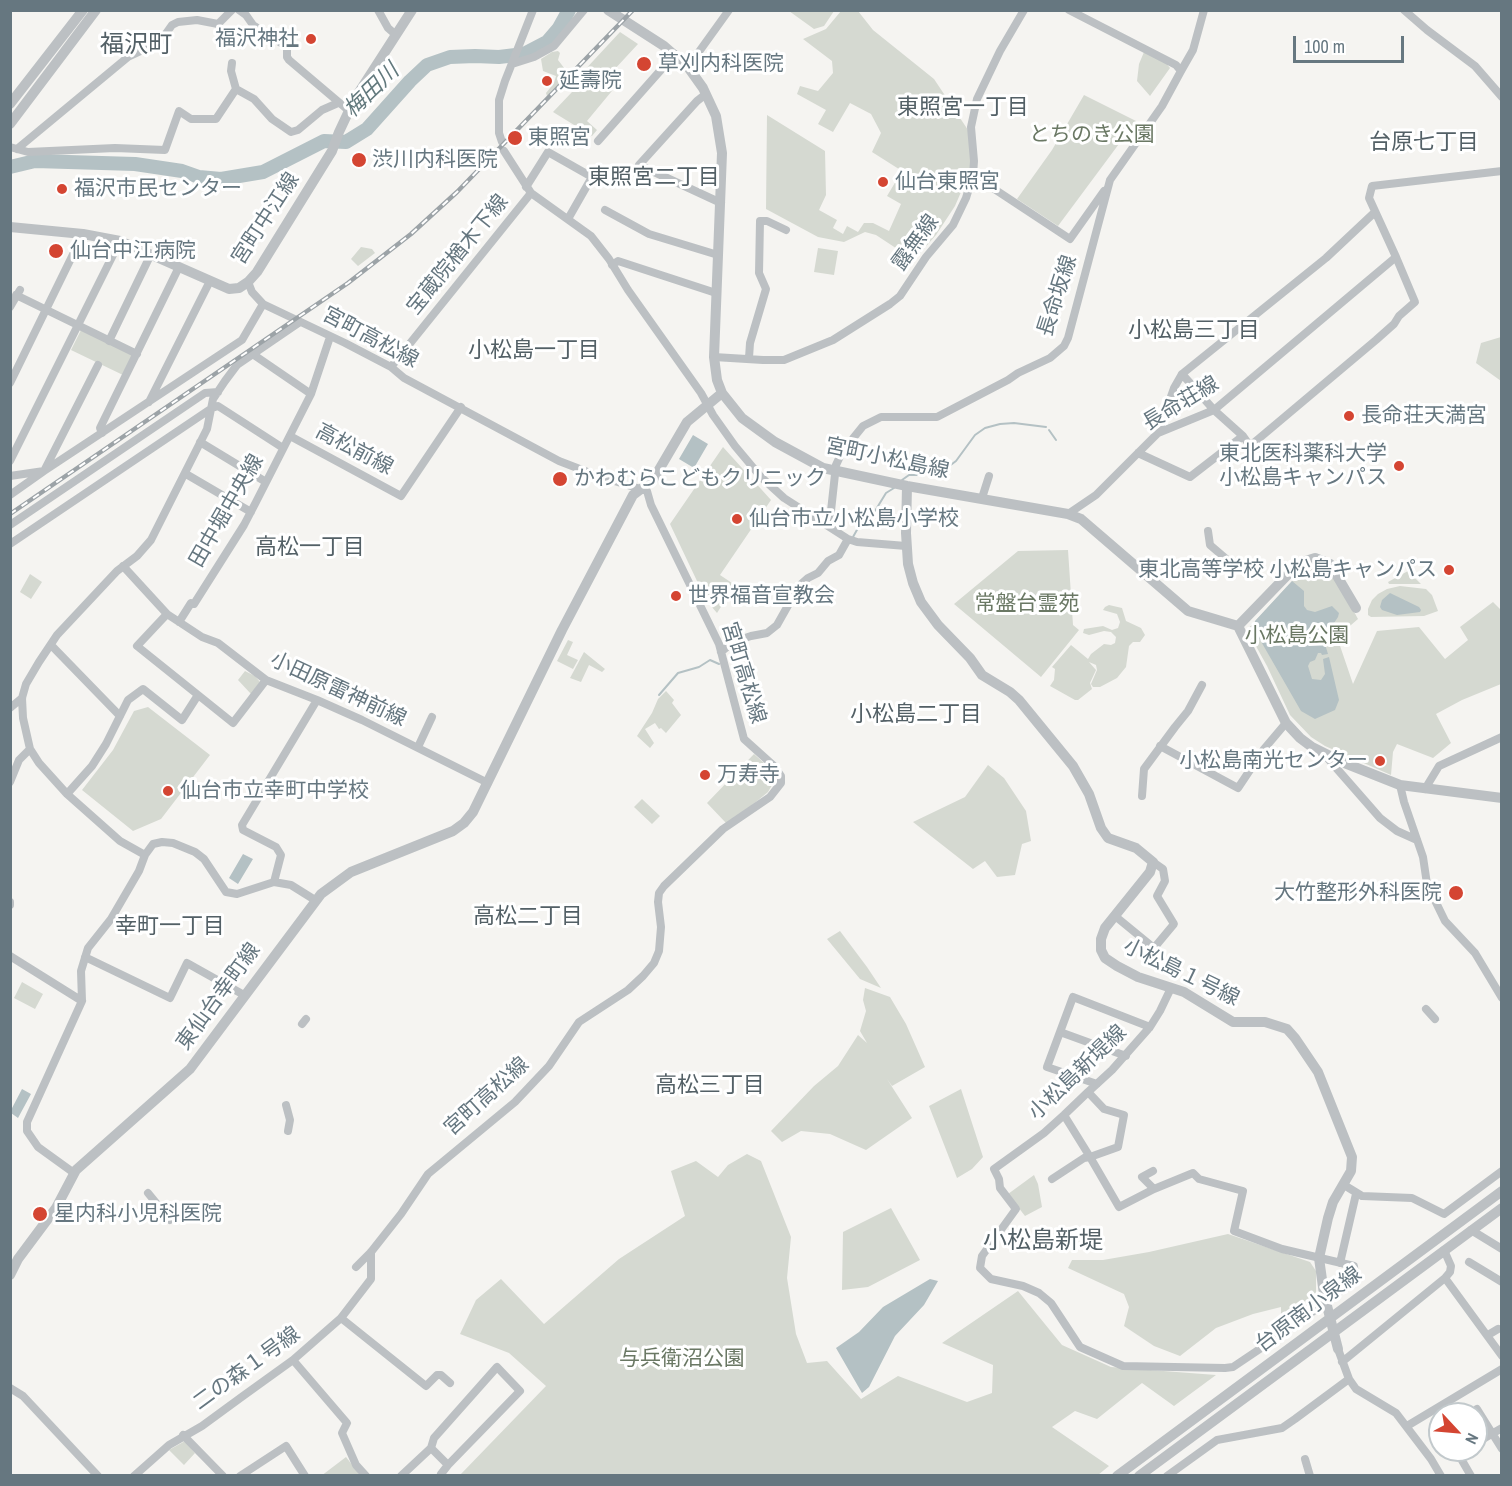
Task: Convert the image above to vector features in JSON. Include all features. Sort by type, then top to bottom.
[{"type":"street","points":[[10,104],[83,10]]},
{"type":"street","points":[[10,124],[96,10]]},
{"type":"street","points":[[14,148],[128,57],[160,42],[172,25],[197,20],[218,24],[232,10]]},
{"type":"street","points":[[239,10],[253,25],[287,47],[289,60],[348,110],[412,10]]},
{"type":"street","points":[[378,10],[388,28],[396,35]]},
{"type":"street","points":[[533,10],[499,100],[499,133],[503,147],[528,190],[591,236],[735,446],[761,477],[784,498],[848,539],[857,542],[906,546]]},
{"type":"street","points":[[512,63],[534,57],[554,46],[584,10]]},
{"type":"street","name":"宮町小松島線","points":[[608,10],[675,54],[688,67],[706,94],[716,116],[722,144],[714,357],[717,380],[722,393],[742,418],[763,435],[803,459],[835,472],[1068,514],[1081,519],[1188,611],[1238,626]]},
{"type":"street","points":[[688,67],[729,10]]},
{"type":"street","name":"露無線","points":[[714,357],[784,360],[833,340],[900,296],[957,217],[966,198],[973,175],[971,127],[976,99],[1024,10]]},
{"type":"street","points":[[1069,10],[1176,65],[1181,71]]},
{"type":"street","name":"長命坂線","points":[[827,525],[830,520],[835,472],[842,452],[863,426],[881,417],[937,417],[1058,353],[1068,338],[1110,180],[1162,106],[1192,50],[1204,10]]},
{"type":"street","points":[[1404,10],[1475,66],[1502,97]]},
{"type":"street","points":[[598,141],[675,54]]},
{"type":"street","points":[[232,63],[231,70],[236,88],[254,99],[272,119],[291,132],[298,130],[322,110],[338,103]]},
{"type":"street","points":[[14,148],[28,152],[115,148],[165,150],[179,111],[192,118],[216,119],[236,88]]},
{"type":"street","points":[[706,94],[639,165],[721,203]]},
{"type":"street","name":"宮町中江線","points":[[10,227],[83,234],[120,242],[229,289],[239,288],[248,282],[262,264],[333,148],[348,110]]},
{"type":"street","name":"宝蔵院楢木下線","points":[[391,367],[528,190],[549,152],[592,177],[568,219]]},
{"type":"street","points":[[1182,374],[1250,446],[1394,324],[1399,315],[1415,302],[1368,198],[1371,186],[1502,171]]},
{"type":"street","points":[[973,175],[1071,239],[1110,180]]},
{"type":"street","points":[[605,210],[649,234],[718,255]]},
{"type":"street","points":[[1158,433],[1170,395],[1182,374],[1326,258],[1376,212]]},
{"type":"street","points":[[749,358],[750,343],[766,289],[759,273],[760,221],[767,221],[786,230]]},
{"type":"street","points":[[11,381],[83,234]]},
{"type":"street","points":[[10,461],[120,242]]},
{"type":"street","points":[[109,341],[152,254]]},
{"type":"street","name":"長命荘線","points":[[1068,514],[1096,495],[1158,433],[1214,410],[1396,257]]},
{"type":"street","points":[[612,265],[618,261],[716,292]]},
{"type":"street","points":[[102,433],[100,428],[179,267]]},
{"type":"street","points":[[148,402],[210,281]]},
{"type":"street","name":"宮町高松線","points":[[248,282],[252,292],[263,304],[391,367],[404,378],[563,463],[646,491],[722,652],[744,739],[781,775],[781,783],[770,797],[723,829],[664,886],[658,902],[661,927],[659,951],[654,963],[643,976],[628,990],[579,1022],[549,1066],[515,1102],[428,1174],[371,1252]]},
{"type":"street","points":[[10,307],[18,293],[78,326],[137,354]]},
{"type":"street","points":[[10,495],[242,340],[263,304]]},
{"type":"street","points":[[145,855],[120,841],[67,794],[39,763],[30,749],[23,718],[22,698],[26,684],[57,635],[151,540],[207,429],[213,399],[237,365],[300,322]]},
{"type":"street","name":"田中堀中央線","points":[[179,622],[191,603],[194,604],[251,512],[310,394],[330,337]]},
{"type":"street","points":[[254,355],[310,394]]},
{"type":"street","points":[[44,471],[98,365]]},
{"type":"street","points":[[10,525],[205,393],[218,392]]},
{"type":"street","name":"東仙台幸町線","points":[[10,1275],[14,1257],[56,1208],[74,1173],[182,1078],[315,900],[351,872],[453,831],[473,812],[583,590],[633,495],[653,480],[687,422],[722,393]]},
{"type":"street","points":[[10,544],[212,408],[218,406],[283,448]]},
{"type":"street","name":"高松前線","points":[[290,436],[401,496],[460,407]]},
{"type":"street","points":[[1138,453],[1190,477],[1243,436]]},
{"type":"street","points":[[200,442],[266,482]]},
{"type":"street","points":[[10,476],[44,471]]},
{"type":"street","points":[[186,474],[251,512]]},
{"type":"street","points":[[982,498],[989,476]]},
{"type":"street","points":[[907,486],[906,546],[916,593],[938,625],[982,675],[1019,700],[1063,753],[1089,794],[1101,828],[1108,838],[1136,848],[1163,869],[1165,881],[1157,896],[1173,924],[1154,948],[1115,916]]},
{"type":"street","points":[[1208,531],[1210,544],[1232,563],[1234,569]]},
{"type":"street","points":[[722,652],[733,642],[766,633],[777,625],[799,586],[818,573],[828,561],[839,555],[848,539]]},
{"type":"street","points":[[1356,608],[1330,564],[1315,558],[1299,562],[1238,626],[1286,723],[1300,738],[1322,753],[1400,785],[1502,798]]},
{"type":"street","points":[[123,566],[167,614],[179,622]]},
{"type":"street","points":[[167,614],[137,646],[233,723],[266,680]]},
{"type":"street","name":"小田原雷神前線","points":[[179,622],[202,637],[218,643],[266,680],[317,700],[418,747],[488,783]]},
{"type":"street","points":[[51,645],[120,716]]},
{"type":"street","points":[[1142,796],[1144,769],[1188,711],[1202,685]]},
{"type":"street","points":[[67,794],[92,766],[128,700],[143,689],[182,720],[198,695]]},
{"type":"street","points":[[10,708],[22,698]]},
{"type":"street","points":[[274,882],[281,855],[276,847],[243,830],[242,825],[317,700]]},
{"type":"street","points":[[418,747],[432,717]]},
{"type":"street","points":[[1160,746],[1238,788],[1264,749],[1286,723]]},
{"type":"street","points":[[1425,789],[1439,766],[1502,737]]},
{"type":"street","points":[[10,782],[19,760],[30,749]]},
{"type":"street","points":[[1322,753],[1380,818],[1397,831],[1417,840]]},
{"type":"street","points":[[1400,785],[1423,857],[1427,884],[1445,921],[1475,953],[1502,998]]},
{"type":"street","points":[[74,1173],[38,1147],[27,1131],[27,1122],[82,1001],[81,970],[93,939],[116,911],[153,844],[173,843],[195,852],[204,860],[220,885],[231,894],[274,882],[291,885],[315,900]]},
{"type":"street","name":"小松島１号線","points":[[1154,862],[1150,872],[1105,928],[1101,939],[1101,950],[1105,958],[1138,977],[1184,992],[1233,1022],[1265,1022],[1278,1025],[1292,1033],[1318,1072],[1349,1147],[1351,1171],[1333,1202],[1319,1258],[1324,1294],[1338,1348]]},
{"type":"street","points":[[10,956],[82,1001]]},
{"type":"street","points":[[85,957],[170,998],[188,963],[244,995]]},
{"type":"street","name":"小松島新堤線","points":[[1171,988],[1150,1027],[1126,1056],[1044,1133],[993,1169],[999,1179],[1000,1188],[1016,1209],[982,1256],[981,1269],[991,1279],[1003,1280],[1038,1293],[1051,1303],[1080,1347],[1123,1366],[1225,1368],[1239,1364],[1288,1330]]},
{"type":"street","points":[[1097,1084],[1047,1067],[1072,997],[1150,1027]]},
{"type":"street","points":[[1426,1009],[1436,1019]]},
{"type":"street","points":[[1060,1032],[1126,1056]]},
{"type":"street","points":[[1052,1179],[1084,1158],[1118,1147],[1124,1115],[1104,1109],[1088,1092]]},
{"type":"street","points":[[286,1105],[290,1120],[288,1131]]},
{"type":"street","points":[[1064,1115],[1119,1207],[1193,1173],[1199,1179],[1243,1191],[1234,1231],[1282,1249],[1354,1266],[1354,1277],[1351,1283],[1288,1330],[1307,1351]]},
{"type":"street","points":[[1153,1171],[1142,1177],[1154,1189]]},
{"type":"street","points":[[1344,1185],[1356,1194],[1371,1198],[1412,1198],[1444,1214],[1502,1171]]},
{"type":"street","name":"台原南小泉線","points":[[1117,1476],[1502,1191]]},
{"type":"street","points":[[148,1193],[170,1220]]},
{"type":"street","points":[[1340,1263],[1356,1194]]},
{"type":"street","points":[[1468,1196],[1476,1209]]},
{"type":"street","name":"台原南小泉線","points":[[1139,1476],[1502,1208]]},
{"type":"street","points":[[1471,1230],[1502,1249]]},
{"type":"street","points":[[1342,1362],[1450,1272],[1451,1266],[1444,1250]]},
{"type":"street","points":[[356,1267],[371,1252]]},
{"type":"street","name":"二の森１号線","points":[[134,1476],[183,1435],[202,1425],[293,1360],[340,1317],[371,1279],[371,1252]]},
{"type":"street","points":[[1469,1262],[1502,1282]]},
{"type":"street","points":[[1444,1278],[1502,1356]]},
{"type":"street","points":[[340,1317],[426,1386],[437,1375],[441,1375],[450,1383]]},
{"type":"street","points":[[1488,1335],[1498,1329]]},
{"type":"street","points":[[1338,1348],[1349,1379],[1356,1389],[1396,1413],[1441,1476]]},
{"type":"street","points":[[293,1360],[347,1423],[342,1433],[357,1466],[366,1476]]},
{"type":"street","points":[[401,1476],[431,1448],[434,1438],[496,1367],[524,1388],[441,1474]]},
{"type":"street","points":[[1407,1426],[1502,1369]]},
{"type":"street","points":[[1139,1459],[1153,1465],[1166,1476],[1217,1440],[1282,1428],[1349,1379]]},
{"type":"street","points":[[10,1388],[23,1396],[98,1476]]},
{"type":"street","points":[[1488,1427],[1502,1449]]},
{"type":"street","points":[[1488,1436],[1502,1428]]},
{"type":"street","points":[[183,1435],[224,1476]]},
{"type":"street","points":[[240,1476],[286,1446],[305,1476]]},
{"type":"street","points":[[431,1448],[448,1465]]},
{"type":"street","points":[[1305,1459],[1310,1476]]},
{"type":"street","points":[[1464,1462],[1471,1476]]},
{"type":"green space","points":[[789,11],[834,11],[824,26],[814,29]]},
{"type":"green space","points":[[841,11],[858,11],[873,30],[934,79],[968,130],[972,154],[970,171],[955,206],[936,235],[914,260],[876,235],[865,232],[844,242],[818,237],[766,209],[767,115],[825,151],[826,195],[819,210],[837,220],[833,228],[843,234],[847,226],[858,232],[864,223],[873,223],[889,231],[901,204],[887,196],[902,171],[872,152],[881,133],[871,114],[850,103],[833,132],[818,124],[826,110],[797,94],[800,86],[818,91],[833,73],[832,61],[803,39],[826,29]]},
{"type":"green space","points":[[620,32],[638,44],[613,71],[621,80],[587,121],[597,130],[592,136],[553,112],[572,92],[568,88]]},
{"type":"green space","points":[[558,51],[560,53],[558,60],[568,73],[555,90],[547,96],[546,93],[554,83],[556,76],[543,71],[541,59]]},
{"type":"green space","points":[[1144,52],[1166,63],[1170,68],[1150,96],[1137,81],[1139,64]]},
{"type":"green space","name":"とちのき公園","points":[[1084,95],[1136,121],[1058,226],[1017,199],[1052,150]]},
{"type":"green space","points":[[361,247],[372,249],[375,253],[358,266],[351,259]]},
{"type":"green space","points":[[818,248],[838,251],[834,275],[814,272]]},
{"type":"green space","points":[[81,330],[133,355],[123,375],[71,350]]},
{"type":"green space","points":[[1502,337],[1501,381],[1476,363],[1481,343]]},
{"type":"green space","points":[[723,447],[771,500],[720,575],[735,585],[717,613],[706,600],[670,524]]},
{"type":"green space","name":"常盤台霊苑","points":[[1068,550],[1073,625],[1079,630],[1041,677],[954,604],[1018,551]]},
{"type":"green space","name":"小松島公園","points":[[1314,566],[1334,575],[1358,619],[1337,637],[1353,684],[1377,631],[1419,627],[1445,659],[1468,640],[1460,627],[1493,602],[1501,610],[1501,684],[1462,700],[1436,714],[1451,743],[1433,758],[1397,744],[1393,752],[1391,775],[1325,746],[1311,737],[1290,715],[1247,630],[1293,580]]},
{"type":"green space","points":[[1408,571],[1421,584],[1389,584],[1388,582]]},
{"type":"green space","points":[[30,574],[42,582],[31,599],[20,592]]},
{"type":"green space","points":[[1400,586],[1426,589],[1432,595],[1438,611],[1424,616],[1371,617],[1368,615],[1372,600],[1378,594]]},
{"type":"green space","points":[[1109,605],[1122,608],[1126,621],[1141,628],[1145,635],[1140,642],[1133,642],[1129,646],[1126,667],[1117,678],[1100,687],[1093,687],[1091,684],[1097,670],[1096,665],[1089,662],[1096,670],[1090,683],[1092,689],[1075,700],[1050,686],[1054,680],[1055,669],[1052,667],[1071,645],[1088,659],[1104,644],[1115,643],[1116,637],[1111,632],[1104,631],[1089,635],[1083,633],[1084,629],[1103,626],[1112,630],[1118,628],[1120,622],[1117,614],[1103,610]]},
{"type":"green space","points":[[568,640],[573,642],[567,655],[578,660],[573,669],[557,661]]},
{"type":"green space","points":[[584,652],[605,669],[602,672],[589,665],[581,682],[570,678]]},
{"type":"green space","points":[[245,671],[255,676],[260,682],[251,694],[238,680]]},
{"type":"green space","points":[[666,691],[674,700],[672,703],[681,715],[666,733],[655,723],[645,729],[654,743],[650,748],[637,736],[658,699]]},
{"type":"green space","points":[[148,707],[210,755],[161,819],[133,831],[82,790],[113,750],[134,711]]},
{"type":"green space","points":[[754,754],[764,763],[772,777],[772,785],[768,792],[726,823],[707,803]]},
{"type":"green space","points":[[988,765],[1004,778],[1026,811],[1031,841],[1022,844],[1015,875],[997,877],[985,861],[973,869],[913,822],[965,797]]},
{"type":"green space","points":[[642,799],[660,816],[652,824],[634,807]]},
{"type":"green space","points":[[840,931],[881,988],[860,979],[827,939]]},
{"type":"green space","points":[[22,982],[43,994],[35,1009],[14,998]]},
{"type":"green space","points":[[865,988],[890,997],[906,1024],[925,1067],[892,1086],[887,1079],[912,1118],[866,1150],[830,1134],[801,1131],[782,1142],[771,1131],[814,1086],[838,1066],[858,1035],[867,1043],[860,1031],[866,1011],[863,1000]]},
{"type":"green space","points":[[961,1089],[983,1157],[972,1169],[957,1178],[929,1106]]},
{"type":"green space","name":"与兵衛沼公園","points":[[747,1154],[761,1161],[791,1237],[787,1278],[796,1334],[807,1363],[827,1361],[861,1399],[898,1376],[967,1402],[992,1393],[993,1365],[942,1343],[1018,1291],[1062,1345],[1111,1367],[1216,1375],[1174,1406],[1142,1383],[1097,1419],[1075,1411],[1052,1427],[1109,1466],[1098,1475],[460,1475],[546,1386],[509,1353],[460,1334],[476,1300],[501,1279],[544,1324],[619,1259],[685,1216],[671,1171],[696,1161],[718,1177],[728,1165]]},
{"type":"green space","points":[[1034,1175],[1042,1207],[1025,1216],[1008,1194]]},
{"type":"green space","points":[[891,1208],[920,1260],[868,1287],[842,1290],[843,1232]]},
{"type":"green space","points":[[1228,1234],[1310,1262],[1316,1271],[1316,1297],[1281,1330],[1281,1307],[1253,1314],[1216,1328],[1180,1356],[1154,1346],[1124,1326],[1129,1307],[1124,1294],[1068,1268],[1072,1260],[1103,1260]]},
{"type":"green space","points":[[185,1441],[195,1453],[184,1465],[169,1450]]},
{"type":"green space","points":[[346,1457],[360,1475],[321,1476]]},
{"type":"shaded area","points":[[693,435],[708,444],[694,468],[679,459]]},
{"type":"shaded area","points":[[1292,581],[1304,591],[1304,606],[1307,610],[1315,612],[1332,606],[1339,613],[1324,641],[1328,654],[1318,653],[1315,660],[1308,666],[1312,679],[1321,680],[1325,674],[1323,659],[1329,657],[1339,700],[1335,710],[1315,719],[1301,711],[1255,631],[1255,621]]},
{"type":"shaded area","points":[[1390,593],[1419,607],[1420,612],[1397,615],[1382,610],[1380,607],[1382,600]]},
{"type":"shaded area","points":[[243,854],[253,859],[238,884],[229,878]]},
{"type":"shaded area","points":[[22,1089],[31,1094],[18,1118],[11,1113],[11,1110]]},
{"type":"shaded area","points":[[930,1279],[938,1281],[924,1305],[895,1336],[869,1387],[862,1393],[836,1348],[859,1332],[883,1307]]},
{"type":"waterway","name":"梅田川","points":[[10,167],[35,161],[135,164],[182,171],[199,177],[221,179],[263,172],[324,141],[346,142],[367,129],[427,65],[450,57],[499,57],[524,54],[547,42],[559,28],[569,10]]},
{"type":"waterway","points":[[902,480],[909,475],[923,475],[944,470],[956,461],[975,435],[985,428],[1014,423],[1046,427]]},
{"type":"waterway","points":[[1049,430],[1056,440]]},
{"type":"waterway","points":[[853,537],[858,528],[875,511],[886,493],[894,488]]},
{"type":"waterway","points":[[659,695],[678,673],[699,667],[710,660],[719,664]]},
{"type":"railway","points":[[10,514],[348,283],[411,234],[457,192],[633,10]]},
{"type":"place","name":"福沢神社","points":[[311,39]]},
{"type":"place","name":"草刈内科医院","points":[[644,64]]},
{"type":"place","name":"延壽院","points":[[547,81]]},
{"type":"place","name":"東照宮","points":[[515,138]]},
{"type":"place","name":"渋川内科医院","points":[[359,160]]},
{"type":"place","name":"仙台東照宮","points":[[883,182]]},
{"type":"place","name":"福沢市民センター","points":[[62,189]]},
{"type":"place","name":"仙台中江病院","points":[[56,251]]},
{"type":"place","name":"長命荘天満宮","points":[[1349,416]]},
{"type":"place","name":"東北医科薬科大学 小松島キャンパス","points":[[1399,466]]},
{"type":"place","name":"かわむらこどもクリニック","points":[[560,479]]},
{"type":"place","name":"仙台市立小松島小学校","points":[[737,519]]},
{"type":"place","name":"東北高等学校 小松島キャンパス","points":[[1449,570]]},
{"type":"place","name":"世界福音宣教会","points":[[676,596]]},
{"type":"place","name":"小松島南光センター","points":[[1380,761]]},
{"type":"place","name":"万寿寺","points":[[705,775]]},
{"type":"place","name":"仙台市立幸町中学校","points":[[168,791]]},
{"type":"place","name":"大竹整形外科医院","points":[[1456,893]]},
{"type":"place","name":"星内科小児科医院","points":[[40,1214]]},
{"type":"district","name":"福沢町","points":[[136,46]]},
{"type":"district","name":"東照宮一丁目","points":[[963,108]]},
{"type":"district","name":"台原七丁目","points":[[1424,143]]},
{"type":"district","name":"東照宮二丁目","points":[[654,178]]},
{"type":"district","name":"小松島三丁目","points":[[1194,331]]},
{"type":"district","name":"小松島一丁目","points":[[534,351]]},
{"type":"district","name":"高松一丁目","points":[[310,548]]},
{"type":"district","name":"小松島二丁目","points":[[916,715]]},
{"type":"district","name":"高松二丁目","points":[[528,917]]},
{"type":"district","name":"幸町一丁目","points":[[170,927]]},
{"type":"district","name":"高松三丁目","points":[[710,1086]]},
{"type":"district","name":"小松島新堤","points":[[1043,1242]]}]
